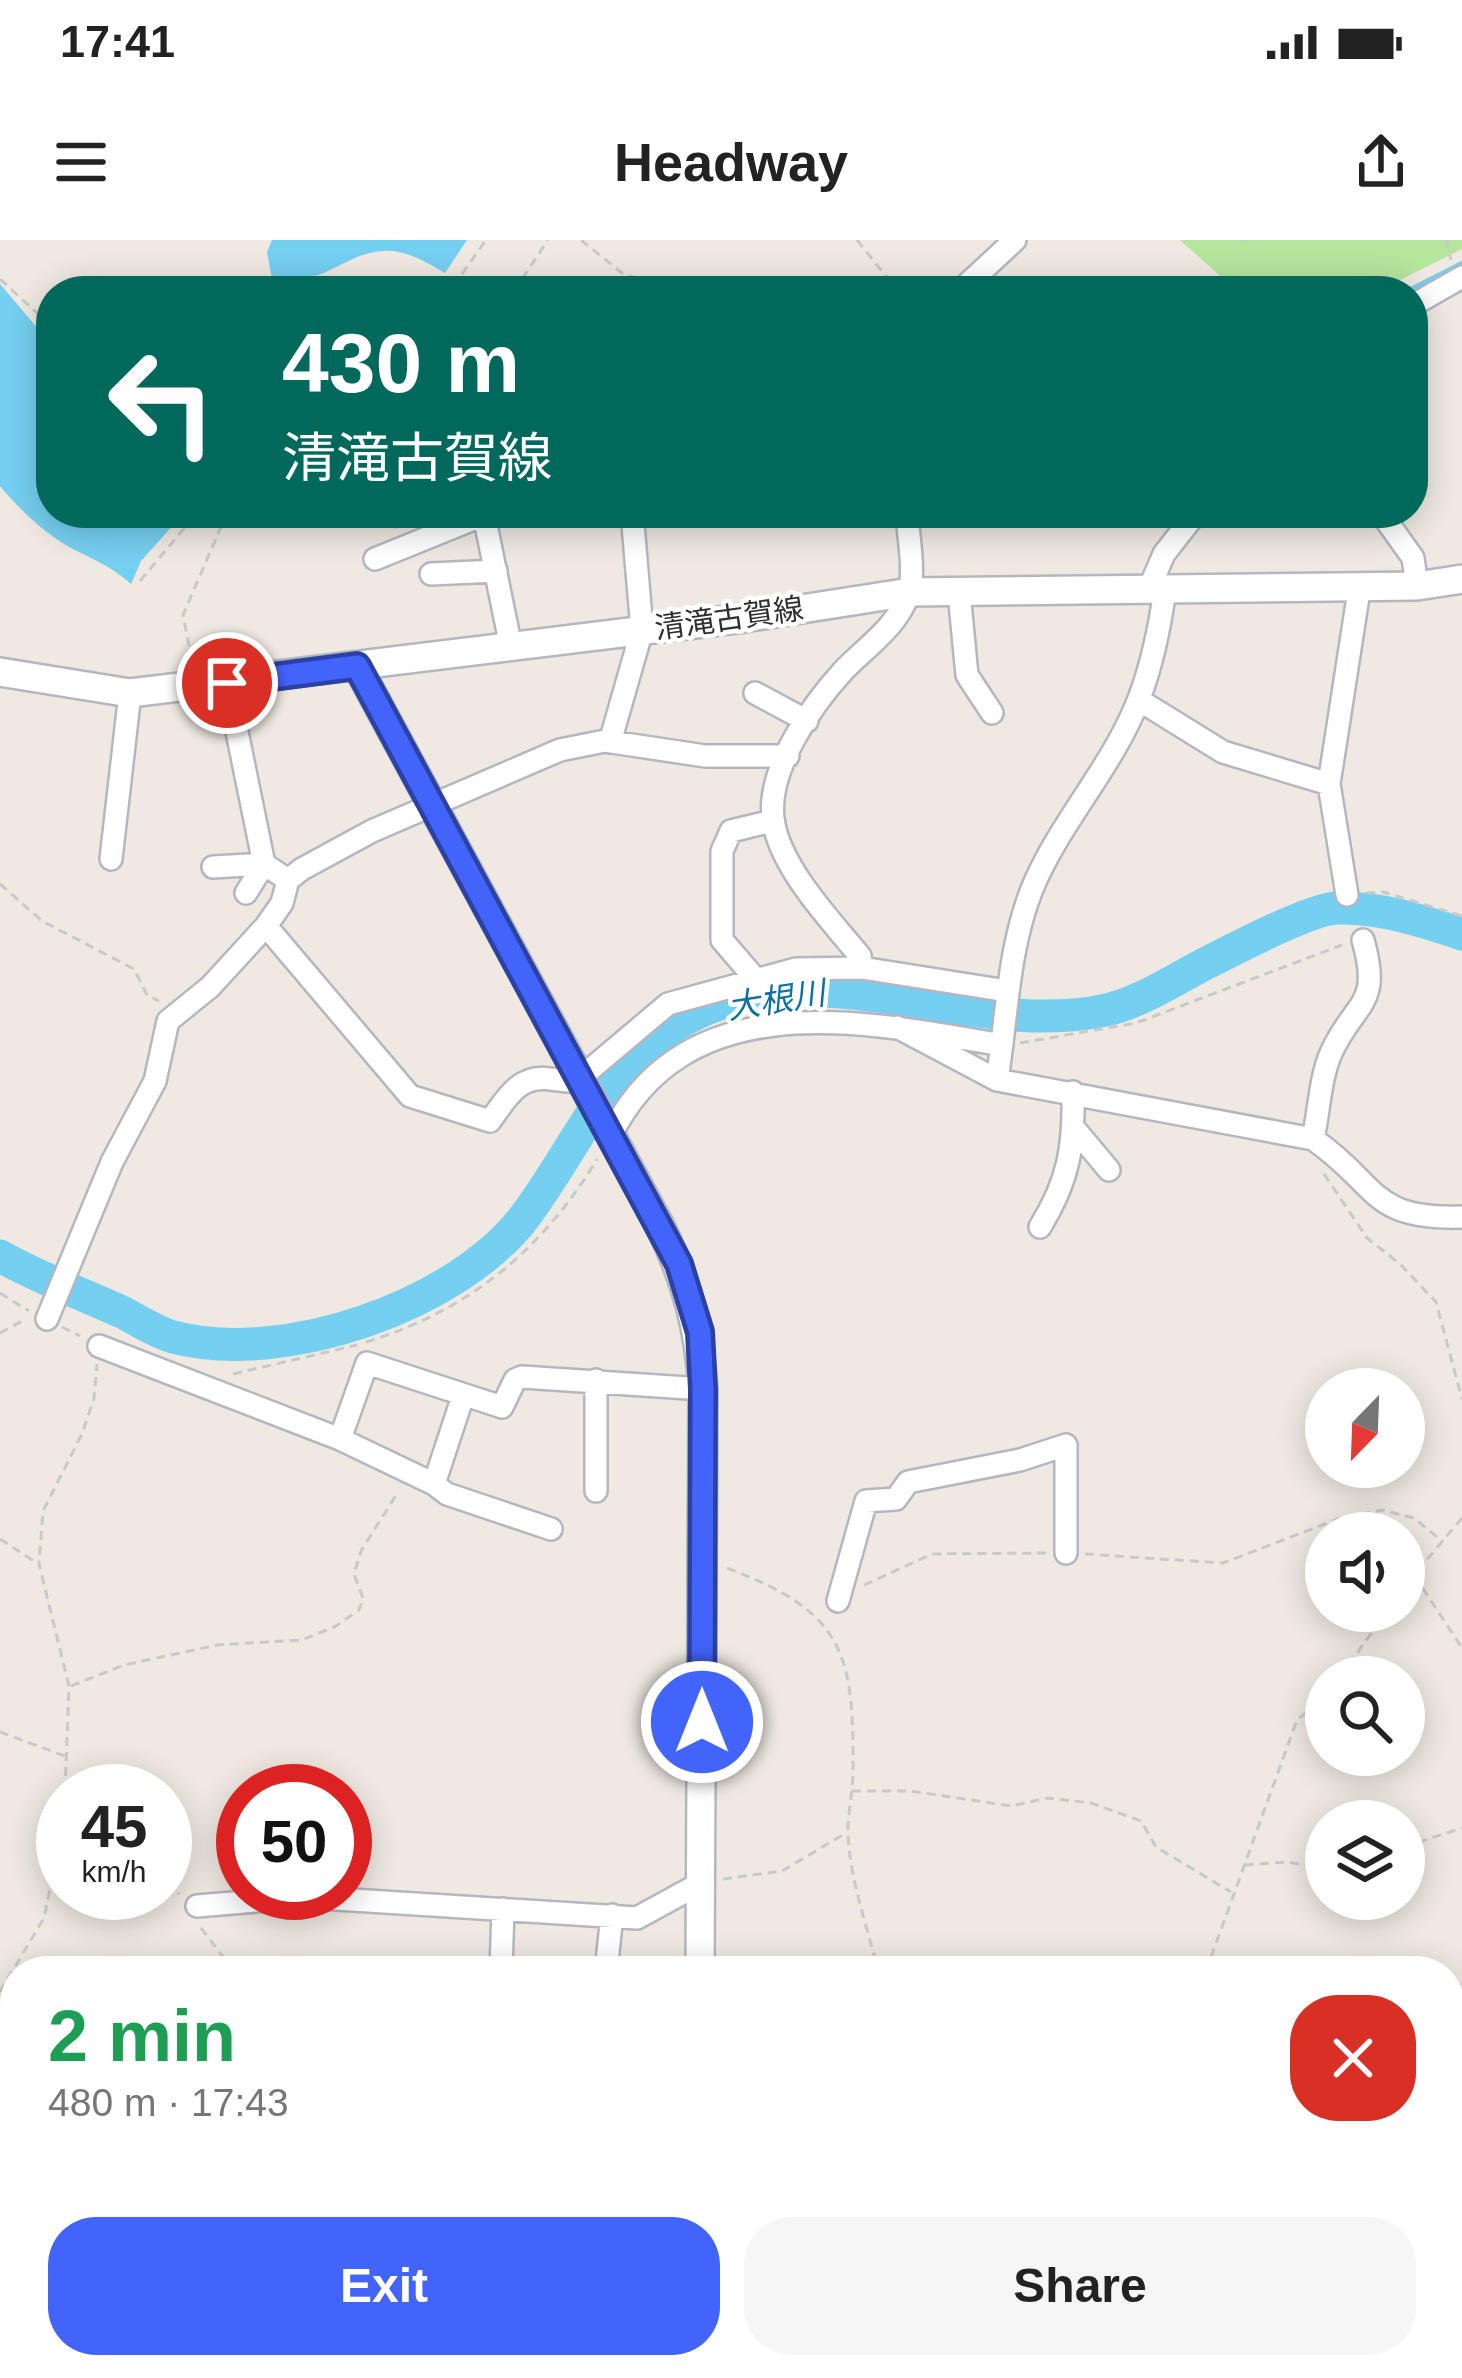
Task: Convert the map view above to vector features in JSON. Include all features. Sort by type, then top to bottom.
[{"type":"main road","name":"清滝古賀線","points":[[0,672],[130,693],[910,592],[1417,586],[1462,579]]},
{"type":"main road","points":[[357,666],[679,1264],[700,1332],[700,1956]]},
{"type":"street","points":[[976,276],[1015,240]]},
{"type":"street","points":[[1428,297],[1462,278]]},
{"type":"street","points":[[375,559],[451,528]]},
{"type":"street","points":[[487,528],[511,646]]},
{"type":"street","points":[[610,742],[642,630],[633,528]]},
{"type":"street","points":[[862,968],[860,956],[807,892],[772,821],[773,802],[788,756],[807,721],[842,671],[896,616],[910,592],[908,528]]},
{"type":"street","points":[[997,1080],[1007,991],[1030,892],[1060,831],[1139,700],[1157,640],[1157,589],[1164,554],[1184,528]]},
{"type":"street","points":[[1392,528],[1413,558],[1417,586]]},
{"type":"street","points":[[431,574],[496,571]]},
{"type":"street","points":[[1347,895],[1330,784],[1360,584]]},
{"type":"street","points":[[959,592],[967,675],[992,712]]},
{"type":"street","points":[[213,685],[265,864],[246,893]]},
{"type":"street","points":[[111,860],[130,693]]},
{"type":"street","points":[[754,693],[807,721]]},
{"type":"street","points":[[1139,700],[1223,752],[1330,784]]},
{"type":"street","points":[[41,1317],[154,1081],[162,1036],[176,1011],[210,987],[266,926],[282,903],[289,880],[372,832],[560,750],[610,742],[705,755],[788,756]]},
{"type":"street","points":[[758,982],[722,940],[722,851],[731,831],[772,821]]},
{"type":"street","points":[[213,867],[265,864],[289,880]]},
{"type":"street","points":[[266,926],[410,1096],[490,1121],[513,1089],[528,1080],[583,1085],[668,1004],[796,969],[862,968],[1007,991]]},
{"type":"street","points":[[1313,1138],[1331,1055],[1370,992],[1372,971],[1363,940]]},
{"type":"street","points":[[610,1135],[648,1083],[676,1058],[714,1039],[770,1026],[842,1020],[1002,1045]]},
{"type":"street","points":[[897,1027],[997,1080],[1313,1138],[1341,1158],[1377,1200],[1402,1214],[1462,1217]]},
{"type":"street","points":[[1040,1227],[1065,1188],[1072,1092]]},
{"type":"street","points":[[1073,1127],[1109,1170]]},
{"type":"street","points":[[99,1346],[340,1438],[447,1494],[551,1529]]},
{"type":"street","points":[[340,1438],[367,1363],[502,1407],[515,1380],[522,1377],[703,1389]]},
{"type":"street","points":[[596,1380],[596,1490]]},
{"type":"street","points":[[434,1484],[463,1396]]},
{"type":"street","points":[[838,1601],[866,1501],[896,1499],[908,1482],[1020,1460],[1066,1444],[1066,1553]]},
{"type":"street","points":[[197,1906],[305,1897],[637,1918],[701,1882]]},
{"type":"street","points":[[501,1956],[503,1909]]},
{"type":"street","points":[[607,1956],[611,1915]]},
{"type":"path","points":[[461,274],[486,240]]},
{"type":"path","points":[[524,276],[548,240]]},
{"type":"path","points":[[581,240],[630,276]]},
{"type":"path","points":[[857,240],[886,276]]},
{"type":"path","points":[[0,279],[36,312]]},
{"type":"path","points":[[140,581],[184,528]]},
{"type":"path","points":[[213,685],[183,614],[220,528]]},
{"type":"path","points":[[0,884],[42,921],[134,969],[147,995],[176,1011]]},
{"type":"path","points":[[1347,895],[1383,892],[1462,916]]},
{"type":"path","points":[[1002,1045],[1136,1023],[1323,950],[1363,940]]},
{"type":"path","points":[[203,1385],[345,1348],[449,1311],[510,1268],[538,1239],[588,1174],[610,1135]]},
{"type":"path","points":[[1313,1138],[1317,1164],[1367,1238],[1436,1302],[1462,1399]]},
{"type":"path","points":[[0,1293],[99,1346],[94,1399],[43,1510],[39,1564],[69,1686],[67,1764]]},
{"type":"path","points":[[0,1333],[41,1317]]},
{"type":"path","points":[[69,1686],[124,1665],[217,1645],[302,1640],[336,1626],[358,1610],[363,1598],[354,1574],[361,1551],[411,1472]]},
{"type":"path","points":[[838,1601],[885,1573],[932,1554],[1066,1553],[1223,1563],[1338,1519],[1382,1510],[1414,1518],[1443,1542]]},
{"type":"path","points":[[1425,1562],[1462,1519]]},
{"type":"path","points":[[0,1539],[39,1564]]},
{"type":"path","points":[[703,1559],[749,1576],[816,1613],[834,1633],[844,1665],[850,1714],[848,1832],[854,1885],[874,1956]]},
{"type":"path","points":[[1425,1592],[1462,1648]]},
{"type":"path","points":[[1211,1956],[1297,1720],[1305,1713]]},
{"type":"path","points":[[0,1732],[67,1757]]},
{"type":"path","points":[[851,1791],[910,1791],[1011,1806],[1048,1798],[1090,1804],[1141,1821],[1156,1847],[1231,1892]]},
{"type":"path","points":[[1425,1840],[1462,1828]]},
{"type":"path","points":[[701,1882],[782,1871],[848,1832]]},
{"type":"path","points":[[1245,1865],[1305,1865]]},
{"type":"path","points":[[197,1906],[196,1922],[222,1956]]},
{"type":"path","points":[[21,1956],[43,1920]]},
{"type":"green space","points":[[1180,240],[1462,240],[1462,249],[1408,276],[1220,276]]},
{"type":"water","points":[[272,240],[467,240],[445,273],[407,254],[382,251],[315,276],[271,276],[267,252]]},
{"type":"water","points":[[0,284],[36,326],[36,522],[0,486]]},
{"type":"water","points":[[43,528],[171,528],[141,561],[131,584]]},
{"type":"waterway","points":[[1428,281],[1462,264]]},
{"type":"waterway","name":"大根川","points":[[0,1256],[173,1337],[217,1344],[315,1335],[413,1301],[458,1277],[496,1248],[526,1215],[632,1062],[690,1017],[726,1002],[822,991],[1013,1015],[1060,1016],[1129,1003],[1268,933],[1325,910],[1385,912],[1462,934]]},
{"type":"route","points":[[227,683],[357,666],[679,1264],[700,1332],[703,1389],[702,1722]]}]
